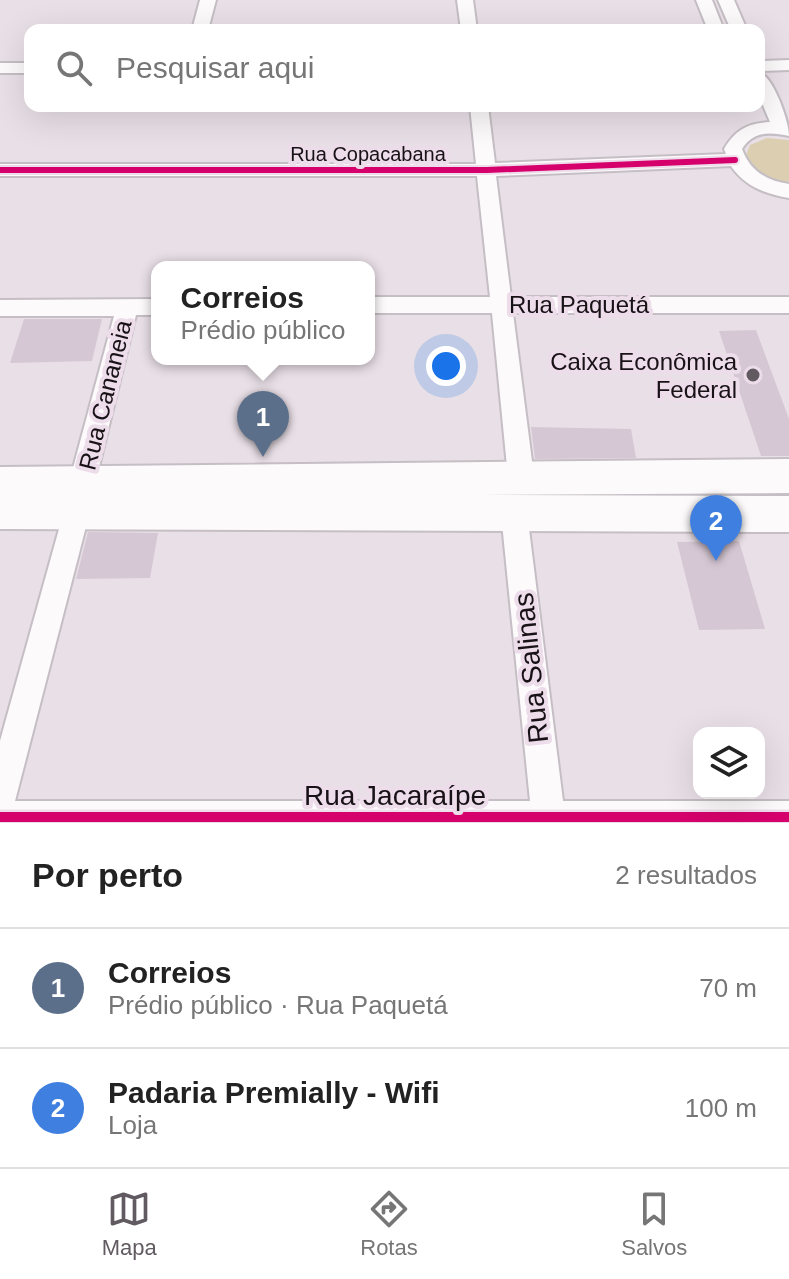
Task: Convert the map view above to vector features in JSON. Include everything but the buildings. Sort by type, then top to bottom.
[{"type":"main road","points":[[0,484],[80,497],[518,495],[789,476]]},
{"type":"main road","points":[[518,495],[789,514]]},
{"type":"main road","points":[[0,511],[80,497]]},
{"type":"street","points":[[202,24],[208,0]]},
{"type":"street","points":[[465,0],[468,24]]},
{"type":"street","points":[[704,0],[714,24]]},
{"type":"street","points":[[726,0],[736,24]]},
{"type":"street","points":[[765,66],[789,65]]},
{"type":"street","points":[[0,68],[24,68]]},
{"type":"street","points":[[765,89],[786,129]]},
{"type":"street","name":"Rua Salinas","points":[[480,112],[501,303],[549,820]]},
{"type":"street","points":[[786,129],[754,123],[737,140],[733,149],[735,160],[753,179],[787,194]]},
{"type":"street","name":"Rua Copacabana","points":[[0,170],[487,170],[735,160]]},
{"type":"street","name":"Rua Paquetá","points":[[375,305],[789,305]]},
{"type":"street","name":"Rua Cananeia","points":[[0,799],[127,307]]},
{"type":"street","points":[[0,308],[151,307]]},
{"type":"street","name":"Rua Jacaraípe","points":[[0,817],[549,820],[789,817]]},
{"type":"shaded area","points":[[767,138],[789,140],[789,190],[766,183],[745,158],[750,145]]},
{"type":"cycle path","points":[[0,170],[487,170],[735,160]]},
{"type":"cycle path","points":[[0,817],[789,817]]},
{"type":"place","name":"Caixa Econômica Federal","points":[[753,375]]},
{"type":"place","name":"Correios","points":[[263,457]]},
{"type":"place","name":"Padaria Premially - Wifi","points":[[716,561]]}]
